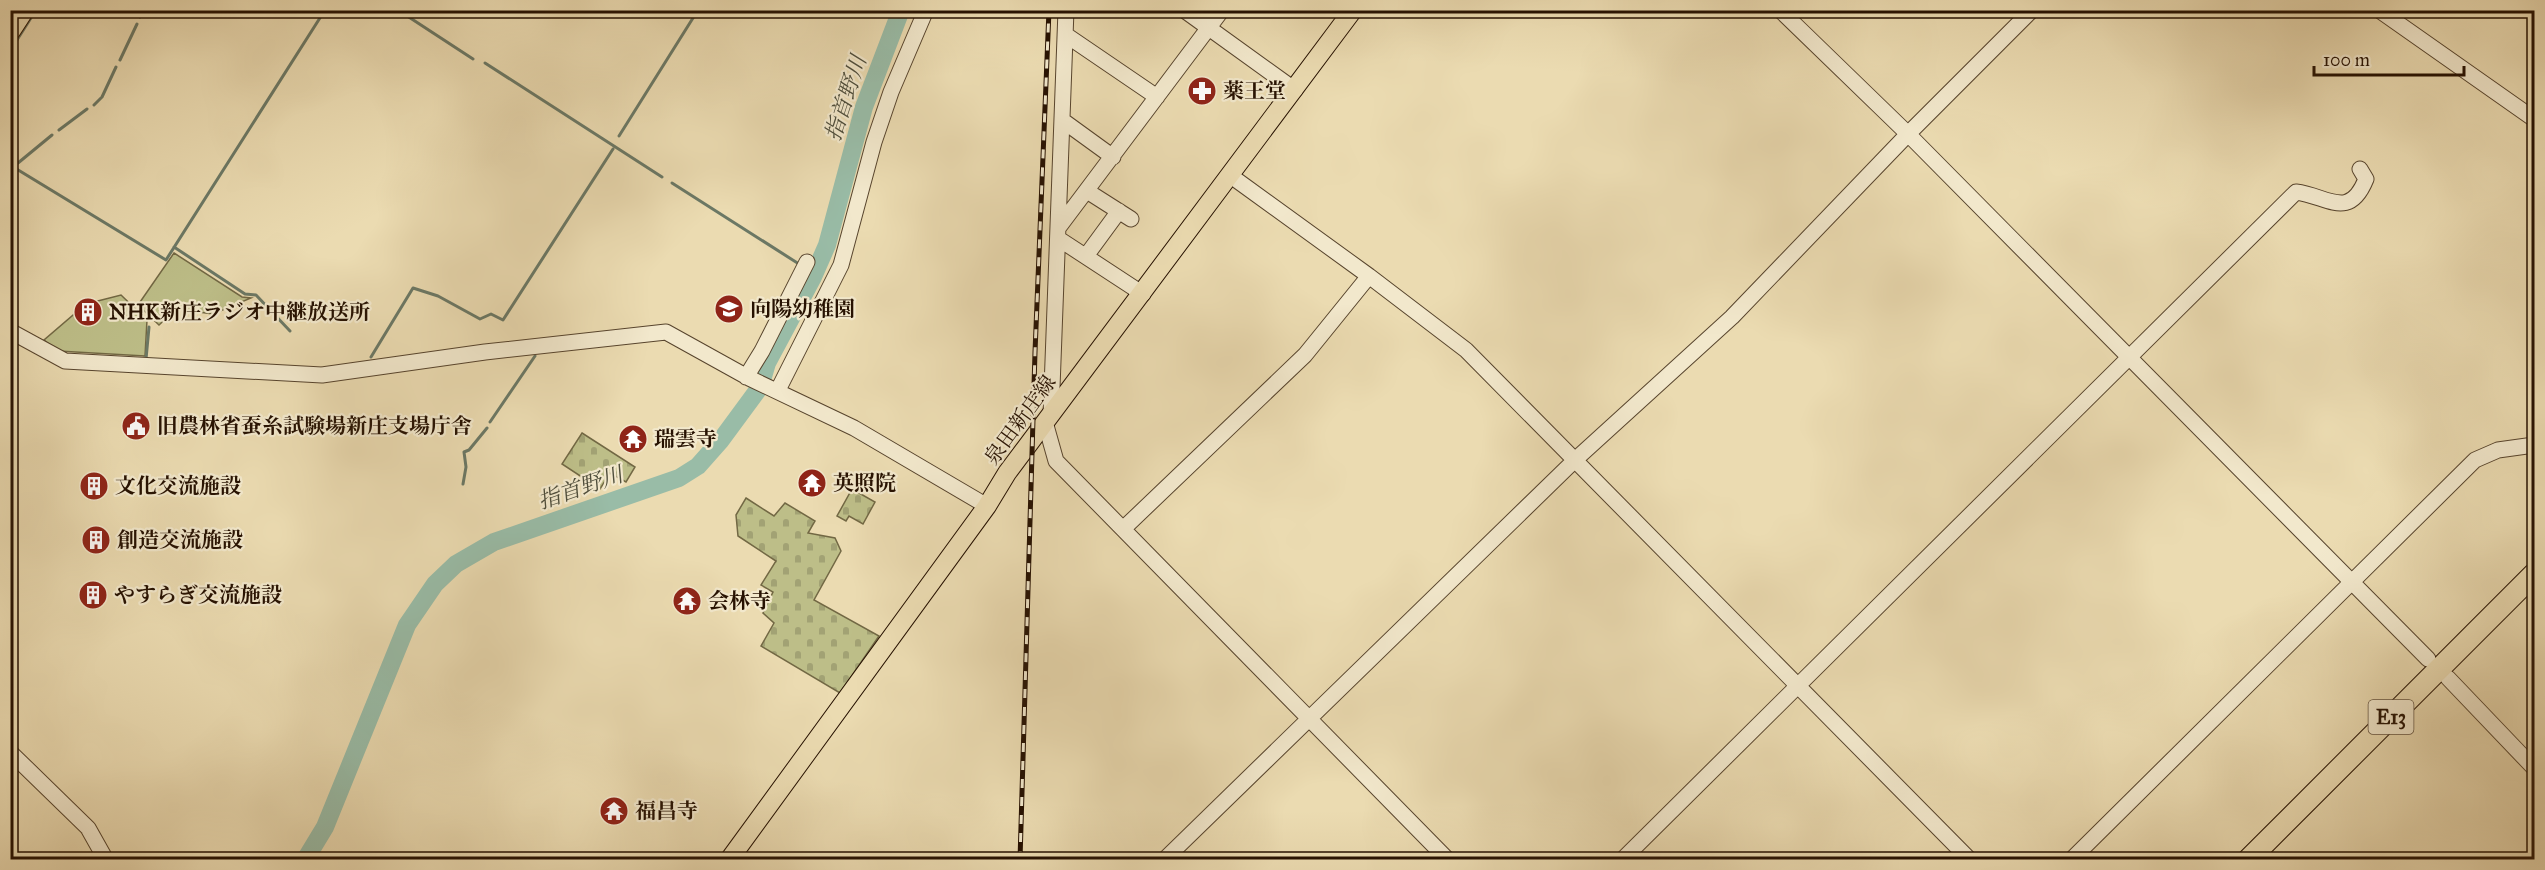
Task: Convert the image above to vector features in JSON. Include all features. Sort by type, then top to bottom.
[{"type":"highway","points":[[10,30],[23,10]]},
{"type":"highway","name":"E13","points":[[2248,860],[2535,574]]},
{"type":"main road","name":"泉田新庄線","points":[[729,860],[987,506],[1007,473],[1353,10]]},
{"type":"street","points":[[778,390],[841,265],[874,142],[891,92],[927,10]]},
{"type":"street","points":[[1066,10],[1059,233],[1048,419],[1056,461],[1448,860]]},
{"type":"street","points":[[1184,10],[1295,90]]},
{"type":"street","points":[[1059,233],[1087,191],[1222,10]]},
{"type":"street","points":[[1780,10],[1908,134],[2428,659]]},
{"type":"street","points":[[1164,860],[1576,459],[1732,317],[1908,134],[2032,10]]},
{"type":"street","points":[[2379,10],[2535,119]]},
{"type":"street","points":[[1066,35],[1157,97]]},
{"type":"street","points":[[1062,120],[1113,157]]},
{"type":"street","points":[[1622,860],[2296,192],[2331,202],[2347,202],[2359,195],[2366,179],[2365,173],[2360,169]]},
{"type":"street","points":[[1231,176],[1370,276],[1466,350],[1970,860]]},
{"type":"street","points":[[1086,256],[1125,215],[1087,191]]},
{"type":"street","points":[[1059,233],[1086,256],[1143,294]]},
{"type":"street","points":[[747,378],[807,262]]},
{"type":"street","points":[[1123,529],[1305,355],[1370,276]]},
{"type":"street","points":[[10,332],[65,361],[322,375],[475,354],[666,332],[747,378],[778,390],[791,400],[873,439],[987,506]]},
{"type":"street","points":[[2071,860],[2475,460],[2498,450],[2535,445]]},
{"type":"street","points":[[2448,678],[2535,768]]},
{"type":"street","points":[[10,752],[88,828],[103,852]]},
{"type":"green space","points":[[174,253],[242,297],[251,298],[213,314],[176,309],[159,325],[138,305]]},
{"type":"green space","points":[[121,295],[147,320],[145,356],[58,351],[44,340],[86,304]]},
{"type":"green space","points":[[582,433],[635,467],[626,482],[610,473],[600,489],[562,464]]},
{"type":"green space","points":[[852,489],[875,502],[863,524],[849,516],[846,521],[837,516]]},
{"type":"green space","points":[[746,498],[774,516],[785,503],[815,521],[808,533],[835,538],[841,551],[814,600],[879,636],[840,693],[761,646],[774,623],[763,613],[773,592],[761,585],[776,561],[738,536],[736,515]]},
{"type":"waterway","points":[[10,51],[36,10]]},
{"type":"waterway","points":[[140,17],[143,10]]},
{"type":"waterway","points":[[10,165],[166,260],[325,10]]},
{"type":"waterway","points":[[398,10],[473,59]]},
{"type":"waterway","points":[[619,136],[698,10]]},
{"type":"waterway","name":"指首野川","points":[[305,860],[325,827],[407,625],[435,584],[456,564],[494,542],[679,478],[698,466],[721,440],[760,387],[767,363],[813,277],[827,245],[864,107],[901,10]]},
{"type":"waterway","points":[[120,60],[137,24]]},
{"type":"waterway","points":[[485,63],[662,177]]},
{"type":"waterway","points":[[94,105],[102,97],[116,67]]},
{"type":"waterway","points":[[59,130],[87,109]]},
{"type":"waterway","points":[[10,165],[18,163],[52,135]]},
{"type":"waterway","points":[[371,357],[413,288],[438,296],[480,319],[491,314],[503,320],[613,149]]},
{"type":"waterway","points":[[672,183],[799,264]]},
{"type":"waterway","points":[[174,247],[245,294],[256,295],[290,331]]},
{"type":"waterway","points":[[144,358],[146,359],[149,327]]},
{"type":"waterway","points":[[490,422],[535,356]]},
{"type":"waterway","points":[[463,484],[466,467],[464,452],[469,450],[487,428]]},
{"type":"railway","points":[[1020,860],[1035,352],[1049,10]]},
{"type":"place","name":"薬王堂","points":[[1202,91]]},
{"type":"place","name":"向陽幼稚園","points":[[729,309]]},
{"type":"place","name":"NHK新庄ラジオ中継放送所","points":[[88,312]]},
{"type":"place","name":"旧農林省蚕糸試験場新庄支場庁舎","points":[[136,426]]},
{"type":"place","name":"瑞雲寺","points":[[633,439]]},
{"type":"place","name":"英照院","points":[[812,483]]},
{"type":"place","name":"文化交流施設","points":[[94,486]]},
{"type":"place","name":"創造交流施設","points":[[96,540]]},
{"type":"place","name":"やすらぎ交流施設","points":[[93,595]]},
{"type":"place","name":"会林寺","points":[[687,601]]},
{"type":"place","name":"福昌寺","points":[[614,811]]}]
